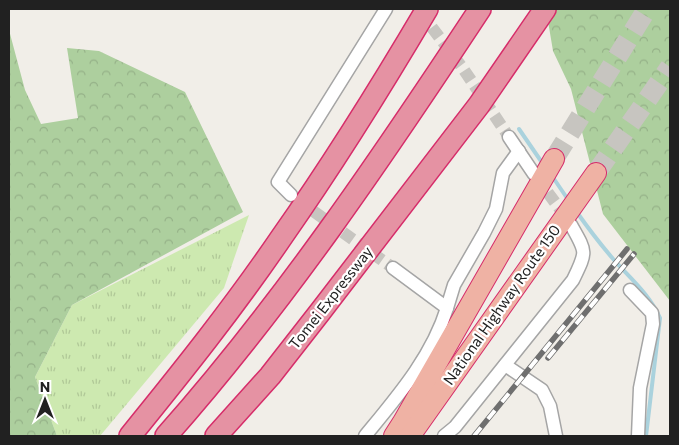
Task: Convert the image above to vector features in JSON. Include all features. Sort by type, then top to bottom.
[{"type":"highway","points":[[130,436],[221,321],[281,239],[381,86],[427,9]]},
{"type":"highway","points":[[166,436],[214,381],[274,302],[409,116],[480,9]]},
{"type":"highway","name":"Tomei Expressway","points":[[216,436],[270,376],[320,312],[479,105],[545,9]]},
{"type":"highway","name":"National Highway Route 150","points":[[394,436],[554,159]]},
{"type":"highway","name":"National Highway Route 150","points":[[410,436],[596,173]]},
{"type":"street","points":[[291,195],[278,182],[386,9]]},
{"type":"street","points":[[509,137],[534,174]]},
{"type":"street","points":[[364,436],[401,392],[418,368],[442,325],[454,285],[496,208],[503,173],[519,151]]},
{"type":"street","points":[[444,436],[455,427],[573,280],[583,261],[584,248],[571,225]]},
{"type":"street","points":[[393,268],[447,308]]},
{"type":"street","points":[[630,290],[652,313],[653,324],[640,388],[638,436]]},
{"type":"street","points":[[505,365],[542,390],[550,406],[556,436]]},
{"type":"green space","points":[[546,9],[670,9],[670,301],[603,214],[571,89],[553,51]]},
{"type":"green space","points":[[9,30],[25,90],[41,124],[78,118],[67,48],[99,51],[185,92],[243,212],[72,305],[35,377],[57,436],[9,436]]},
{"type":"green space","points":[[249,215],[224,288],[100,436],[57,436],[35,377],[72,305]]},
{"type":"waterway","points":[[519,129],[543,164]]},
{"type":"waterway","points":[[552,176],[569,201]]},
{"type":"waterway","points":[[576,211],[609,254],[646,295],[660,318],[646,436]]},
{"type":"tunnel","points":[[554,159],[647,9]]},
{"type":"tunnel","points":[[421,13],[464,70],[509,137]]},
{"type":"tunnel","points":[[596,173],[670,67]]},
{"type":"tunnel","points":[[537,178],[568,220]]},
{"type":"tunnel","points":[[299,201],[393,268]]},
{"type":"railway","points":[[474,436],[627,249]]},
{"type":"railway","points":[[548,358],[634,254]]}]
